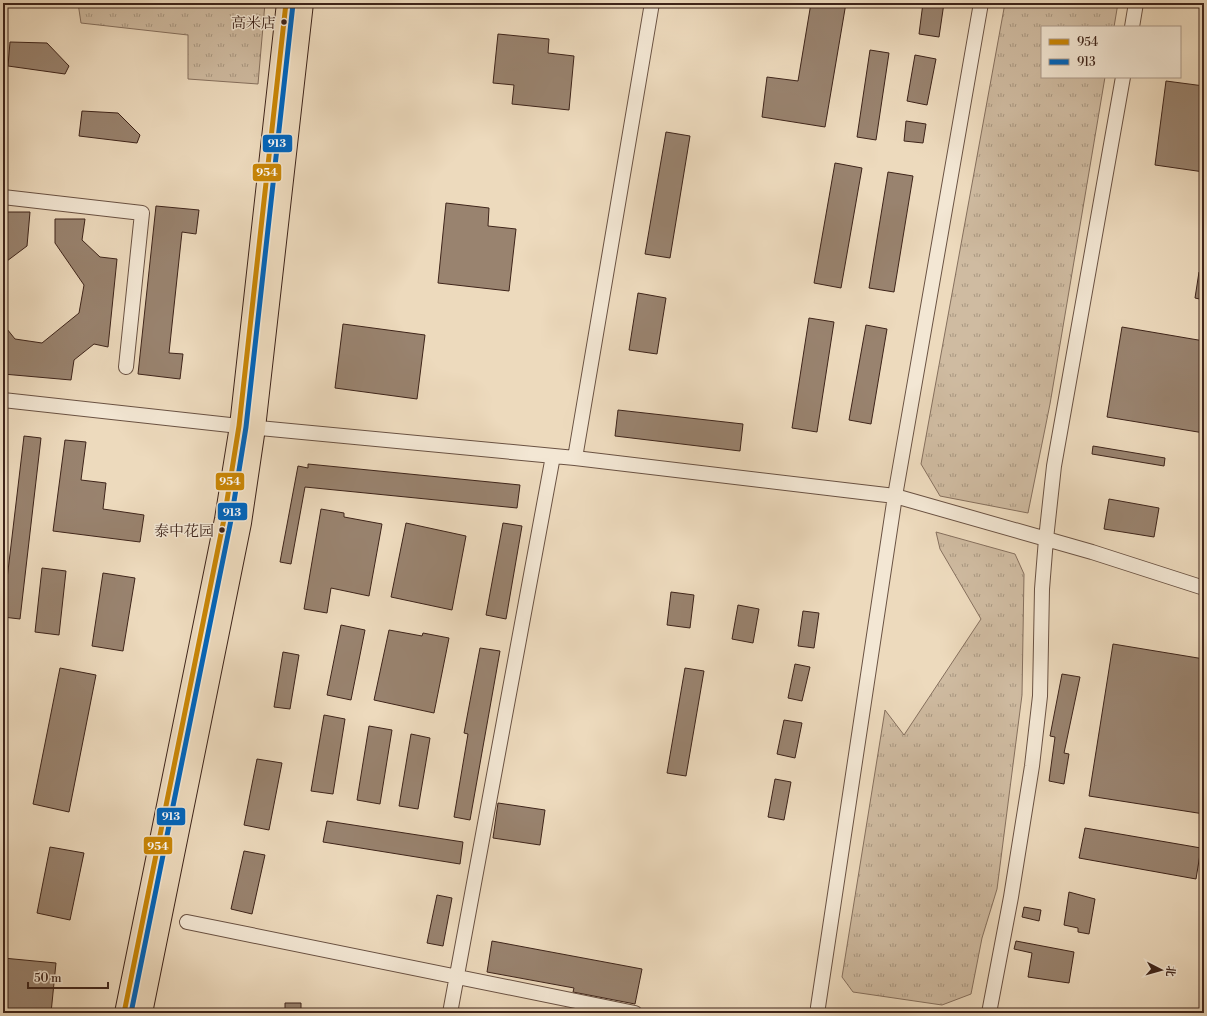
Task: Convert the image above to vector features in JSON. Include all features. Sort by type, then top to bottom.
[{"type":"main road","points":[[143,1013],[242,523],[247,427],[286,3]]},
{"type":"main road","points":[[124,1013],[222,529],[247,427],[304,3]]},
{"type":"street","points":[[575,458],[652,3]]},
{"type":"street","points":[[818,1007],[895,496],[981,3]]},
{"type":"street","points":[[1132,26],[1136,3]]},
{"type":"street","points":[[989,1013],[1011,897],[1032,766],[1040,696],[1042,589],[1046,540],[1056,458],[1123,78]]},
{"type":"street","points":[[3,197],[142,213],[126,368]]},
{"type":"street","points":[[3,400],[247,427],[575,458],[895,496],[1204,588]]},
{"type":"street","points":[[450,1013],[553,456]]},
{"type":"street","points":[[186,922],[635,1013]]},
{"type":"green space","points":[[78,3],[265,3],[258,84],[188,79],[188,35],[81,23]]},
{"type":"green space","points":[[1005,3],[1118,3],[1114,26],[1041,26],[1041,78],[1105,78],[1050,404],[1028,513],[940,496],[921,464]]},
{"type":"green space","points":[[936,532],[1015,554],[1024,574],[1022,695],[997,889],[982,938],[971,994],[942,1005],[853,992],[842,977],[885,710],[904,735],[981,619],[940,549]]},
{"type":"building","points":[[811,3],[846,3],[825,127],[762,117],[767,77],[798,81]]},
{"type":"building","points":[[923,3],[944,3],[939,37],[919,34]]},
{"type":"building","points":[[498,34],[549,39],[548,53],[574,56],[569,110],[512,104],[514,85],[493,83]]},
{"type":"building","points":[[10,42],[47,43],[69,66],[65,74],[8,66]]},
{"type":"building","points":[[870,50],[889,53],[876,140],[857,137]]},
{"type":"building","points":[[915,55],[936,59],[927,105],[907,101]]},
{"type":"building","points":[[1166,81],[1204,86],[1204,172],[1155,165]]},
{"type":"building","points":[[82,111],[118,113],[140,135],[137,143],[79,136]]},
{"type":"building","points":[[906,121],[926,124],[923,143],[904,141]]},
{"type":"building","points":[[666,132],[690,136],[670,258],[645,254]]},
{"type":"building","points":[[835,163],[862,168],[841,288],[814,283]]},
{"type":"building","points":[[888,172],[913,176],[894,292],[869,288]]},
{"type":"building","points":[[446,203],[489,208],[488,226],[516,229],[509,291],[438,283]]},
{"type":"building","points":[[156,206],[199,210],[196,234],[182,232],[169,353],[183,354],[180,379],[138,374]]},
{"type":"building","points":[[3,212],[30,212],[27,246],[3,264]]},
{"type":"building","points":[[55,219],[85,219],[82,240],[100,257],[117,259],[108,347],[94,344],[74,360],[71,380],[3,374],[3,324],[15,339],[42,343],[79,313],[84,285],[55,243]]},
{"type":"building","points":[[1199,272],[1204,273],[1204,300],[1195,298]]},
{"type":"building","points":[[638,293],[666,298],[657,354],[629,350]]},
{"type":"building","points":[[809,318],[834,322],[817,432],[792,428]]},
{"type":"building","points":[[343,324],[425,335],[417,399],[335,388]]},
{"type":"building","points":[[866,325],[887,329],[871,424],[849,420]]},
{"type":"building","points":[[1122,327],[1204,341],[1204,433],[1107,417]]},
{"type":"building","points":[[618,410],[743,424],[740,451],[615,436]]},
{"type":"building","points":[[24,436],[41,438],[20,619],[3,617],[3,613]]},
{"type":"building","points":[[65,440],[86,442],[81,480],[106,483],[103,509],[144,515],[140,542],[53,531]]},
{"type":"building","points":[[1093,446],[1165,458],[1164,466],[1092,454]]},
{"type":"building","points":[[308,464],[520,485],[517,508],[305,487],[291,564],[280,562],[298,466],[308,468]]},
{"type":"building","points":[[1109,499],[1159,508],[1154,537],[1104,529]]},
{"type":"building","points":[[321,509],[344,513],[344,517],[382,524],[369,596],[331,588],[327,613],[304,609]]},
{"type":"building","points":[[406,523],[466,536],[452,610],[391,597]]},
{"type":"building","points":[[503,523],[522,526],[506,619],[486,615]]},
{"type":"building","points":[[42,568],[66,571],[59,635],[35,632]]},
{"type":"building","points":[[103,573],[135,578],[123,651],[92,646]]},
{"type":"building","points":[[671,592],[694,595],[690,628],[667,625]]},
{"type":"building","points":[[738,605],[759,609],[753,643],[732,639]]},
{"type":"building","points":[[803,611],[819,613],[814,648],[798,646]]},
{"type":"building","points":[[341,625],[365,630],[351,700],[327,695]]},
{"type":"building","points":[[389,630],[422,636],[423,633],[449,638],[434,713],[374,700]]},
{"type":"building","points":[[1113,644],[1204,659],[1204,814],[1089,796]]},
{"type":"building","points":[[480,648],[500,651],[470,820],[454,817],[468,734],[464,733]]},
{"type":"building","points":[[283,652],[299,655],[290,709],[274,707]]},
{"type":"building","points":[[795,664],[810,667],[802,701],[788,698]]},
{"type":"building","points":[[60,668],[96,675],[69,812],[33,804]]},
{"type":"building","points":[[685,668],[704,671],[686,776],[667,773]]},
{"type":"building","points":[[1062,674],[1080,677],[1064,753],[1069,754],[1064,784],[1049,781],[1055,737],[1050,736]]},
{"type":"building","points":[[324,715],[345,719],[333,794],[311,791]]},
{"type":"building","points":[[784,720],[802,723],[795,758],[777,754]]},
{"type":"building","points":[[369,726],[392,730],[380,804],[357,800]]},
{"type":"building","points":[[411,734],[430,738],[418,809],[399,806]]},
{"type":"building","points":[[257,759],[282,763],[269,830],[244,825]]},
{"type":"building","points":[[775,779],[791,782],[784,820],[768,817]]},
{"type":"building","points":[[498,803],[545,810],[540,845],[493,838]]},
{"type":"building","points":[[327,821],[463,842],[460,864],[323,842]]},
{"type":"building","points":[[1085,828],[1201,848],[1196,879],[1079,858]]},
{"type":"building","points":[[50,847],[84,853],[70,920],[37,913]]},
{"type":"building","points":[[244,851],[265,855],[252,914],[231,909]]},
{"type":"building","points":[[1069,892],[1095,899],[1089,934],[1078,932],[1078,928],[1064,925]]},
{"type":"building","points":[[437,895],[452,898],[443,946],[427,943]]},
{"type":"building","points":[[1024,907],[1041,910],[1039,921],[1022,917]]},
{"type":"building","points":[[492,941],[642,969],[635,1004],[573,992],[574,988],[487,972]]},
{"type":"building","points":[[1016,941],[1074,952],[1069,983],[1028,977],[1032,953],[1014,949]]},
{"type":"building","points":[[3,958],[56,963],[51,1013],[3,1012]]},
{"type":"building","points":[[285,1003],[301,1003],[301,1013],[285,1013]]},
{"type":"transit line","name":"954","points":[[124,1013],[224,519],[239,426],[286,3]]},
{"type":"transit line","name":"913","points":[[131,1013],[231,520],[246,427],[293,4]]},
{"type":"place","name":"高米店","points":[[284,22]]},
{"type":"place","name":"泰中花园","points":[[222,530]]}]
